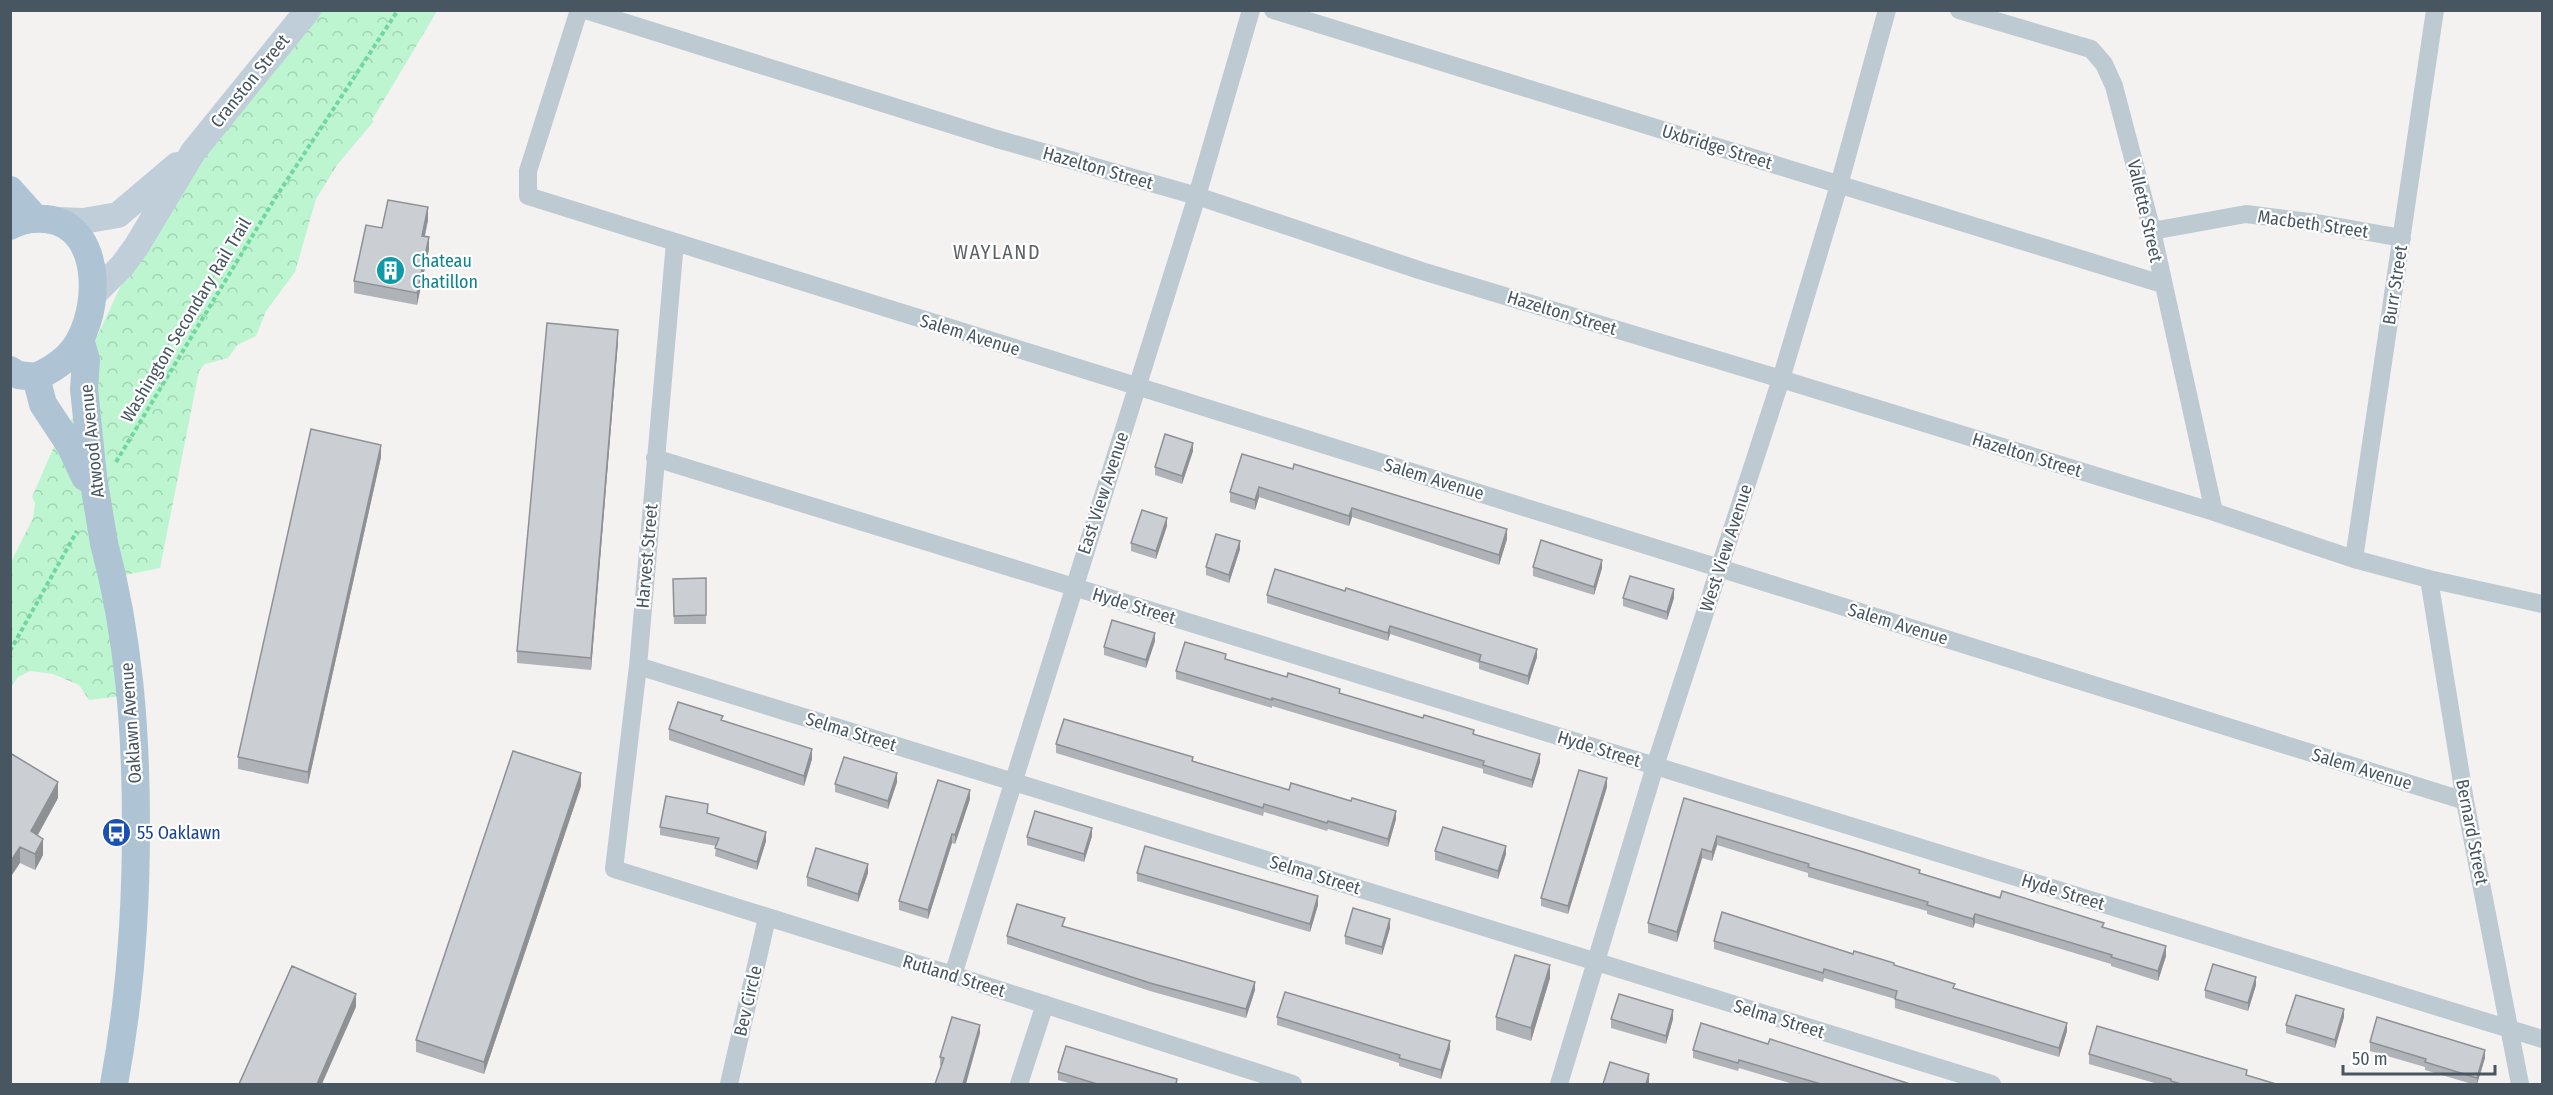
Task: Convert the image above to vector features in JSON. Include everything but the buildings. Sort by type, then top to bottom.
[{"type":"main road","name":"Cranston Street","points":[[94,294],[132,253],[193,152],[308,10]]},
{"type":"main road","name":"Cranston Street","points":[[34,221],[83,221],[118,214],[193,152]]},
{"type":"main road","points":[[10,190],[34,221],[75,233],[85,248],[92,267],[94,294],[90,316],[80,339],[69,356],[23,374],[70,446],[97,475]]},
{"type":"main road","name":"Atwood Avenue","points":[[80,339],[86,360],[84,389],[97,475],[104,543]]},
{"type":"main road","name":"Oaklawn Avenue","points":[[104,543],[118,598],[124,634],[136,756],[134,933],[122,1039],[114,1084]]},
{"type":"street","name":"Salem Avenue","points":[[579,10],[528,171],[528,196],[2465,801]]},
{"type":"street","name":"Hazelton Street","points":[[585,10],[612,14],[997,139],[1197,196],[1422,271],[2214,512],[2354,559],[2429,579],[2542,604]]},
{"type":"street","name":"East View Avenue","points":[[953,975],[1197,196],[1251,10]]},
{"type":"street","name":"Uxbridge Street","points":[[1273,10],[2162,284]]},
{"type":"street","name":"West View Avenue","points":[[1559,1084],[1655,766],[1781,379],[1839,185],[1887,10]]},
{"type":"street","name":"Vallette Street","points":[[1959,10],[2091,49],[2104,64],[2114,86],[2152,231],[2214,512]]},
{"type":"street","name":"Burr Street","points":[[2354,559],[2435,10]]},
{"type":"street","name":"Macbeth Street","points":[[2152,231],[2246,214],[2318,223],[2402,238]]},
{"type":"street","name":"Harvest Street","points":[[614,869],[638,666],[675,242]]},
{"type":"street","name":"Hyde Street","points":[[655,458],[2542,1039]]},
{"type":"street","name":"Bernard Street","points":[[2429,579],[2465,801],[2520,1084]]},
{"type":"street","name":"Selma Street","points":[[638,666],[1992,1084]]},
{"type":"street","name":"Rutland Street","points":[[614,869],[1045,1004],[1244,1077],[1293,1084]]},
{"type":"street","name":"Bev Circle","points":[[729,1084],[767,918]]},
{"type":"street","points":[[1019,1084],[1045,1004]]},
{"type":"path","name":"Washington Secondary Rail Trail","points":[[97,475],[398,10]]},
{"type":"path","points":[[10,651],[83,520]]},
{"type":"green space","points":[[307,11],[437,11],[372,120],[374,121],[337,165],[316,199],[295,272],[266,311],[256,336],[237,345],[228,358],[205,364],[199,371],[160,568],[115,577],[129,695],[89,700],[79,685],[53,674],[30,671],[18,677],[11,687],[11,562],[33,518],[35,503],[32,497],[60,433],[82,407],[87,358],[130,266],[210,130]]},
{"type":"place","name":"Chateau Chatillon","points":[[391,271]]},
{"type":"place","name":"55 Oaklawn","points":[[116,833]]},
{"type":"district","name":"WAYLAND","points":[[997,252]]}]
